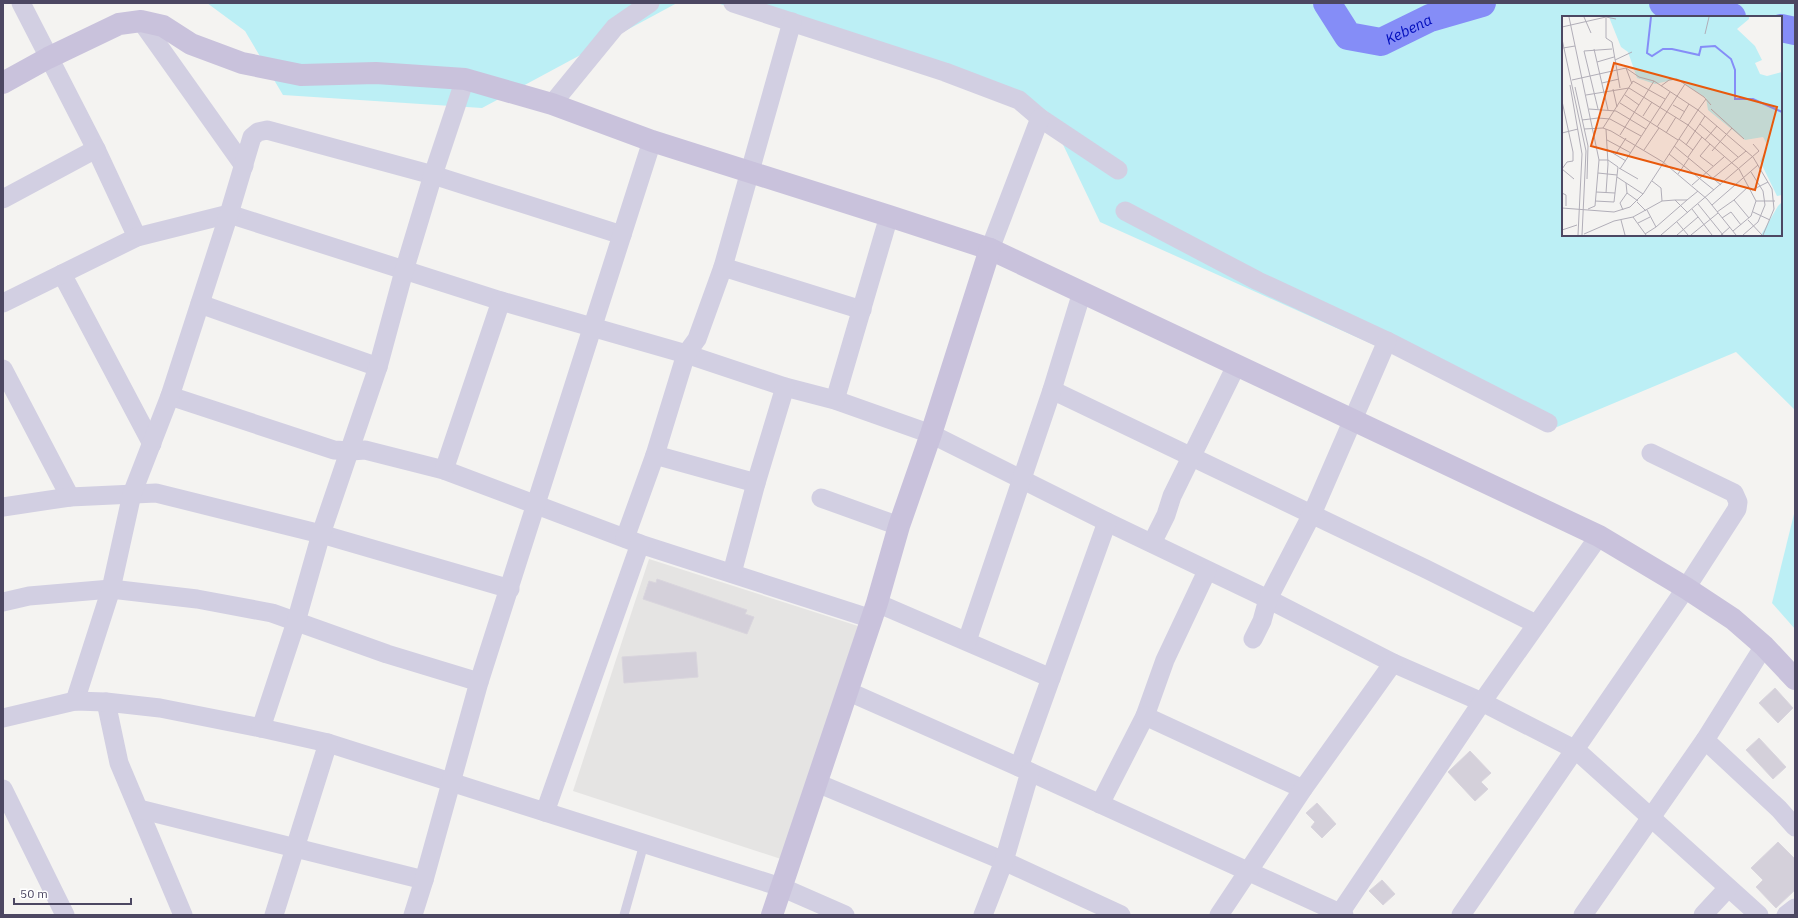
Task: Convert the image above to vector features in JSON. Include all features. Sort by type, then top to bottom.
[{"type":"main road","points":[[3,83],[48,58],[118,24],[141,21],[163,26],[191,44],[242,63],[302,75],[376,73],[465,79],[552,104],[652,141],[990,249],[1599,536],[1733,618],[1764,646],[1795,678]]},
{"type":"main road","points":[[772,915],[874,611],[899,526],[931,434],[990,249]]},
{"type":"street","points":[[21,3],[96,149],[137,236]]},
{"type":"street","points":[[552,104],[615,28],[650,3]]},
{"type":"street","points":[[733,3],[945,72],[1019,100],[1040,118],[1118,170]]},
{"type":"street","points":[[141,21],[244,166]]},
{"type":"street","points":[[545,812],[632,541],[655,455],[686,354],[697,339],[723,267],[792,22]]},
{"type":"street","points":[[260,728],[296,622],[321,534],[378,367],[404,271],[433,175],[465,79]]},
{"type":"street","points":[[990,249],[1040,118]]},
{"type":"street","points":[[75,701],[111,590],[132,494],[170,396],[229,214],[252,137],[258,132],[267,130],[433,175],[622,236]]},
{"type":"street","points":[[413,915],[479,682],[510,589],[592,326],[652,141]]},
{"type":"street","points":[[3,199],[96,149]]},
{"type":"street","points":[[1126,212],[1258,281],[1387,341],[1548,423]]},
{"type":"street","points":[[3,303],[137,236],[229,214],[501,301],[592,326],[686,354],[785,387],[835,400],[931,434],[1106,522],[1268,599],[1393,663],[1482,702],[1576,750],[1759,915]]},
{"type":"street","points":[[835,400],[889,216]]},
{"type":"street","points":[[723,267],[862,310]]},
{"type":"street","points":[[62,274],[152,444]]},
{"type":"street","points":[[967,641],[1052,390],[1082,292]]},
{"type":"street","points":[[444,470],[501,301]]},
{"type":"street","points":[[200,304],[378,367]]},
{"type":"street","points":[[1253,639],[1262,621],[1268,599],[1312,514],[1351,420],[1387,341]]},
{"type":"street","points":[[1152,543],[1166,515],[1172,496],[1236,366]]},
{"type":"street","points":[[3,369],[70,497]]},
{"type":"street","points":[[732,573],[756,483],[785,387]]},
{"type":"street","points":[[1052,390],[1426,569],[1536,624]]},
{"type":"street","points":[[170,396],[334,450],[365,450],[444,470],[632,541],[732,573],[874,611],[967,641],[1051,678]]},
{"type":"street","points":[[1462,915],[1686,588],[1737,509],[1738,502],[1734,493],[1651,453]]},
{"type":"street","points":[[655,455],[756,483]]},
{"type":"street","points":[[3,507],[70,497],[156,493],[321,534],[510,589]]},
{"type":"street","points":[[821,498],[899,526]]},
{"type":"street","points":[[983,915],[1004,860],[1025,769],[1051,678],[1106,522]]},
{"type":"street","points":[[847,691],[1025,769],[1342,914],[1482,702],[1599,536]]},
{"type":"street","points":[[1100,804],[1145,716],[1165,660],[1207,571]]},
{"type":"street","points":[[3,602],[29,596],[111,590],[197,598],[272,614],[387,654],[479,682]]},
{"type":"street","points":[[1583,915],[1705,740],[1764,646]]},
{"type":"street","points":[[1219,915],[1303,789],[1393,663]]},
{"type":"street","points":[[3,718],[75,701],[106,702],[160,708],[328,743],[781,887],[845,915]]},
{"type":"street","points":[[106,702],[119,762],[185,914]]},
{"type":"street","points":[[1145,716],[1303,789]]},
{"type":"street","points":[[1705,740],[1779,809],[1795,827]]},
{"type":"street","points":[[274,915],[328,743]]},
{"type":"street","points":[[817,783],[1004,860],[1121,915]]},
{"type":"street","points":[[3,789],[65,915]]},
{"type":"street","points":[[139,810],[295,847],[424,880]]},
{"type":"street","points":[[1703,915],[1728,888]]},
{"type":"street","points":[[1786,915],[1795,908]]},
{"type":"lane","points":[[624,915],[644,844]]},
{"type":"shaded area","points":[[207,3],[677,3],[482,108],[283,95],[245,31]]},
{"type":"shaded area","points":[[717,3],[1795,3],[1795,410],[1736,352],[1557,427],[1100,222],[1047,111]]},
{"type":"shaded area","points":[[1795,510],[1795,629],[1772,603]]},
{"type":"shaded area","points":[[649,559],[858,626],[781,859],[573,791]]},
{"type":"building","points":[[657,579],[747,610],[745,614],[754,617],[747,634],[643,599],[649,581],[656,583]]},
{"type":"building","points":[[696,652],[698,677],[624,683],[622,657]]},
{"type":"building","points":[[1775,688],[1793,708],[1778,723],[1759,703]]},
{"type":"building","points":[[1759,738],[1786,767],[1773,779],[1746,750]]},
{"type":"building","points":[[1470,751],[1491,773],[1481,782],[1488,789],[1475,801],[1448,772]]},
{"type":"building","points":[[1317,803],[1336,824],[1322,838],[1311,827],[1315,822],[1306,813]]},
{"type":"building","points":[[1778,842],[1795,859],[1795,890],[1776,908],[1756,887],[1763,880],[1751,868]]},
{"type":"building","points":[[1382,880],[1395,894],[1383,905],[1369,891]]},
{"type":"waterway","name":"Kebena","points":[[1327,3],[1348,36],[1381,42],[1430,18],[1482,3]]},
{"type":"waterway","name":"Kebena","points":[[1663,3],[1727,16]]},
{"type":"waterway","name":"Kebena","points":[[1782,28],[1795,31]]}]
